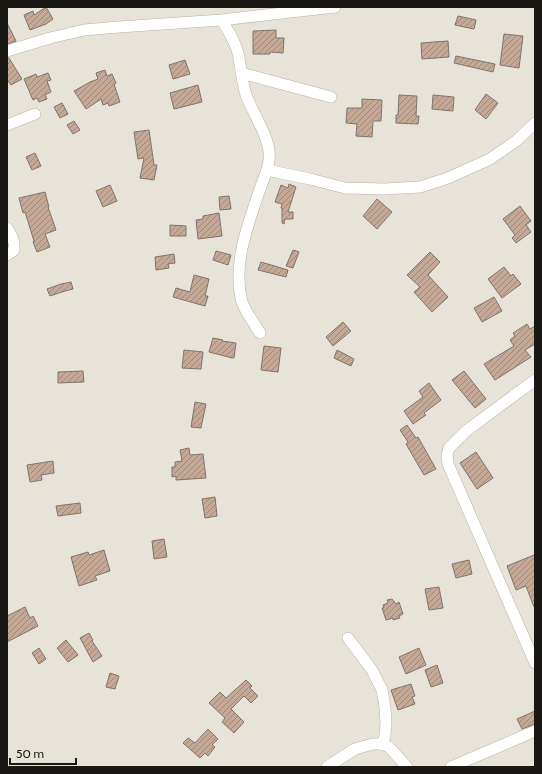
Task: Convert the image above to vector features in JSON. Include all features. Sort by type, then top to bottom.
[{"type":"street","points":[[7,51],[50,38],[84,30],[222,20],[335,7]]},
{"type":"street","points":[[222,20],[235,44],[246,93],[265,135],[270,159],[247,227],[239,264],[239,285],[243,303],[260,334]]},
{"type":"street","points":[[241,72],[331,97]]},
{"type":"street","points":[[7,125],[35,114]]},
{"type":"street","points":[[267,170],[345,188],[385,190],[420,187],[448,178],[490,159],[516,141],[535,123]]},
{"type":"street","points":[[7,228],[12,235],[15,244],[14,250],[7,255]]},
{"type":"street","points":[[535,380],[466,430],[449,448],[447,455],[448,464],[535,663]]},
{"type":"street","points":[[348,638],[372,670],[382,690],[386,723],[385,736],[382,744]]},
{"type":"street","points":[[451,767],[535,731]]},
{"type":"street","points":[[327,767],[355,749],[373,744],[382,744],[389,748],[407,767]]},
{"type":"building","points":[[46,7],[53,19],[46,24],[30,30],[24,15],[33,11],[34,15]]},
{"type":"building","points":[[458,16],[476,20],[474,29],[455,25]]},
{"type":"building","points":[[7,23],[16,41],[7,44]]},
{"type":"building","points":[[276,30],[276,38],[284,38],[283,53],[270,52],[270,54],[253,54],[253,31]]},
{"type":"building","points":[[504,34],[523,36],[519,68],[500,65]]},
{"type":"building","points":[[448,41],[449,57],[422,59],[421,43]]},
{"type":"building","points":[[456,56],[495,64],[493,72],[454,63]]},
{"type":"building","points":[[7,58],[9,58],[22,79],[11,85],[7,80]]},
{"type":"building","points":[[185,60],[190,74],[173,79],[169,65]]},
{"type":"building","points":[[105,70],[107,76],[112,74],[116,83],[114,84],[120,102],[109,106],[108,103],[103,105],[101,99],[86,109],[74,91],[98,79],[96,73]]},
{"type":"building","points":[[48,73],[51,80],[47,81],[51,92],[45,95],[47,99],[39,102],[37,98],[33,100],[24,79],[36,74],[37,77]]},
{"type":"building","points":[[198,85],[202,102],[174,109],[170,93]]},
{"type":"building","points":[[486,94],[498,103],[486,119],[475,110]]},
{"type":"building","points":[[399,95],[417,96],[416,116],[419,116],[418,124],[396,123]]},
{"type":"building","points":[[433,95],[454,97],[453,111],[432,109]]},
{"type":"building","points":[[362,99],[382,100],[381,121],[373,121],[372,137],[356,136],[357,124],[346,123],[347,108],[362,108]]},
{"type":"building","points":[[62,103],[68,114],[60,118],[54,107]]},
{"type":"building","points":[[74,121],[80,130],[73,134],[67,125]]},
{"type":"building","points":[[149,130],[154,165],[157,165],[154,180],[140,178],[144,158],[138,159],[134,132]]},
{"type":"building","points":[[35,153],[41,166],[32,170],[26,157]]},
{"type":"building","points":[[289,184],[296,187],[288,212],[293,212],[293,219],[285,219],[284,224],[282,223],[282,204],[275,202],[281,185],[288,188]]},
{"type":"building","points":[[110,185],[117,201],[103,207],[96,191]]},
{"type":"building","points":[[45,192],[48,207],[56,230],[45,234],[50,247],[37,252],[25,212],[23,213],[19,198]]},
{"type":"building","points":[[229,196],[231,209],[220,210],[219,197]]},
{"type":"building","points":[[377,199],[392,212],[377,229],[363,216]]},
{"type":"building","points":[[520,206],[531,221],[526,225],[531,232],[516,243],[512,238],[515,235],[503,219]]},
{"type":"building","points":[[219,213],[222,236],[198,239],[196,220],[203,219],[203,216]]},
{"type":"building","points":[[170,225],[186,226],[186,236],[170,236]]},
{"type":"building","points":[[293,250],[299,252],[293,268],[286,266]]},
{"type":"building","points":[[216,251],[231,255],[228,265],[213,260]]},
{"type":"building","points":[[430,252],[440,262],[428,275],[448,297],[432,312],[414,292],[420,287],[407,275]]},
{"type":"building","points":[[174,254],[175,263],[168,264],[169,268],[156,270],[155,257]]},
{"type":"building","points":[[261,262],[288,270],[286,277],[258,270]]},
{"type":"building","points":[[504,267],[511,276],[513,274],[521,284],[502,298],[488,279]]},
{"type":"building","points":[[194,275],[209,279],[205,296],[208,296],[205,306],[173,297],[176,288],[190,292]]},
{"type":"building","points":[[71,282],[73,289],[50,296],[47,289]]},
{"type":"building","points":[[494,297],[502,311],[482,322],[474,308]]},
{"type":"building","points":[[343,322],[351,331],[333,346],[326,337]]},
{"type":"building","points":[[527,324],[530,329],[535,326],[535,344],[525,350],[531,357],[495,380],[484,364],[514,346],[510,340],[515,336],[513,333]]},
{"type":"building","points":[[213,338],[236,343],[234,358],[209,352]]},
{"type":"building","points":[[264,346],[281,348],[278,372],[261,370]]},
{"type":"building","points":[[184,350],[203,352],[201,369],[182,368]]},
{"type":"building","points":[[337,350],[354,359],[351,366],[334,358]]},
{"type":"building","points":[[83,371],[84,382],[58,383],[58,372]]},
{"type":"building","points":[[464,371],[486,399],[475,408],[452,380]]},
{"type":"building","points":[[429,383],[441,400],[424,413],[426,415],[413,424],[404,411],[423,397],[419,391]]},
{"type":"building","points":[[195,402],[206,404],[201,428],[191,427]]},
{"type":"building","points":[[407,425],[416,438],[418,437],[436,469],[424,475],[406,444],[408,442],[400,430]]},
{"type":"building","points":[[189,448],[190,455],[203,454],[206,478],[176,480],[176,476],[172,477],[172,467],[175,467],[175,462],[182,461],[180,450]]},
{"type":"building","points":[[476,452],[493,478],[477,489],[460,463]]},
{"type":"building","points":[[53,461],[54,473],[41,475],[42,480],[30,482],[27,465]]},
{"type":"building","points":[[215,497],[217,516],[205,518],[202,499]]},
{"type":"building","points":[[80,503],[81,513],[58,516],[56,506]]},
{"type":"building","points":[[164,539],[167,557],[154,559],[152,541]]},
{"type":"building","points":[[104,550],[110,571],[95,576],[97,580],[79,586],[71,557],[88,552],[89,555]]},
{"type":"building","points":[[534,555],[535,607],[526,586],[516,590],[507,566]]},
{"type":"building","points":[[469,560],[472,574],[456,578],[452,564]]},
{"type":"building","points":[[439,587],[443,608],[429,610],[425,589]]},
{"type":"building","points":[[392,599],[396,604],[399,602],[403,614],[399,616],[400,618],[386,620],[382,608],[384,608],[383,605],[388,603],[387,600]]},
{"type":"building","points":[[25,607],[30,618],[33,616],[38,626],[7,642],[7,616]]},
{"type":"building","points":[[89,633],[93,640],[92,641],[102,656],[93,662],[80,638]]},
{"type":"building","points":[[66,640],[78,655],[68,662],[57,648]]},
{"type":"building","points":[[39,648],[46,659],[39,664],[32,653]]},
{"type":"building","points":[[419,648],[426,665],[406,674],[399,657]]},
{"type":"building","points":[[437,665],[443,683],[431,687],[425,670]]},
{"type":"building","points":[[110,673],[119,676],[115,689],[106,687]]},
{"type":"building","points":[[246,680],[252,686],[250,688],[258,696],[251,703],[244,696],[231,709],[244,722],[234,733],[222,722],[225,718],[209,703],[220,692],[226,698]]},
{"type":"building","points":[[411,684],[415,696],[412,697],[415,704],[398,710],[391,690]]},
{"type":"building","points":[[535,711],[535,724],[522,729],[517,719]]},
{"type":"building","points":[[208,729],[218,739],[212,745],[215,747],[208,756],[205,753],[200,758],[183,743],[188,738],[195,743]]}]
